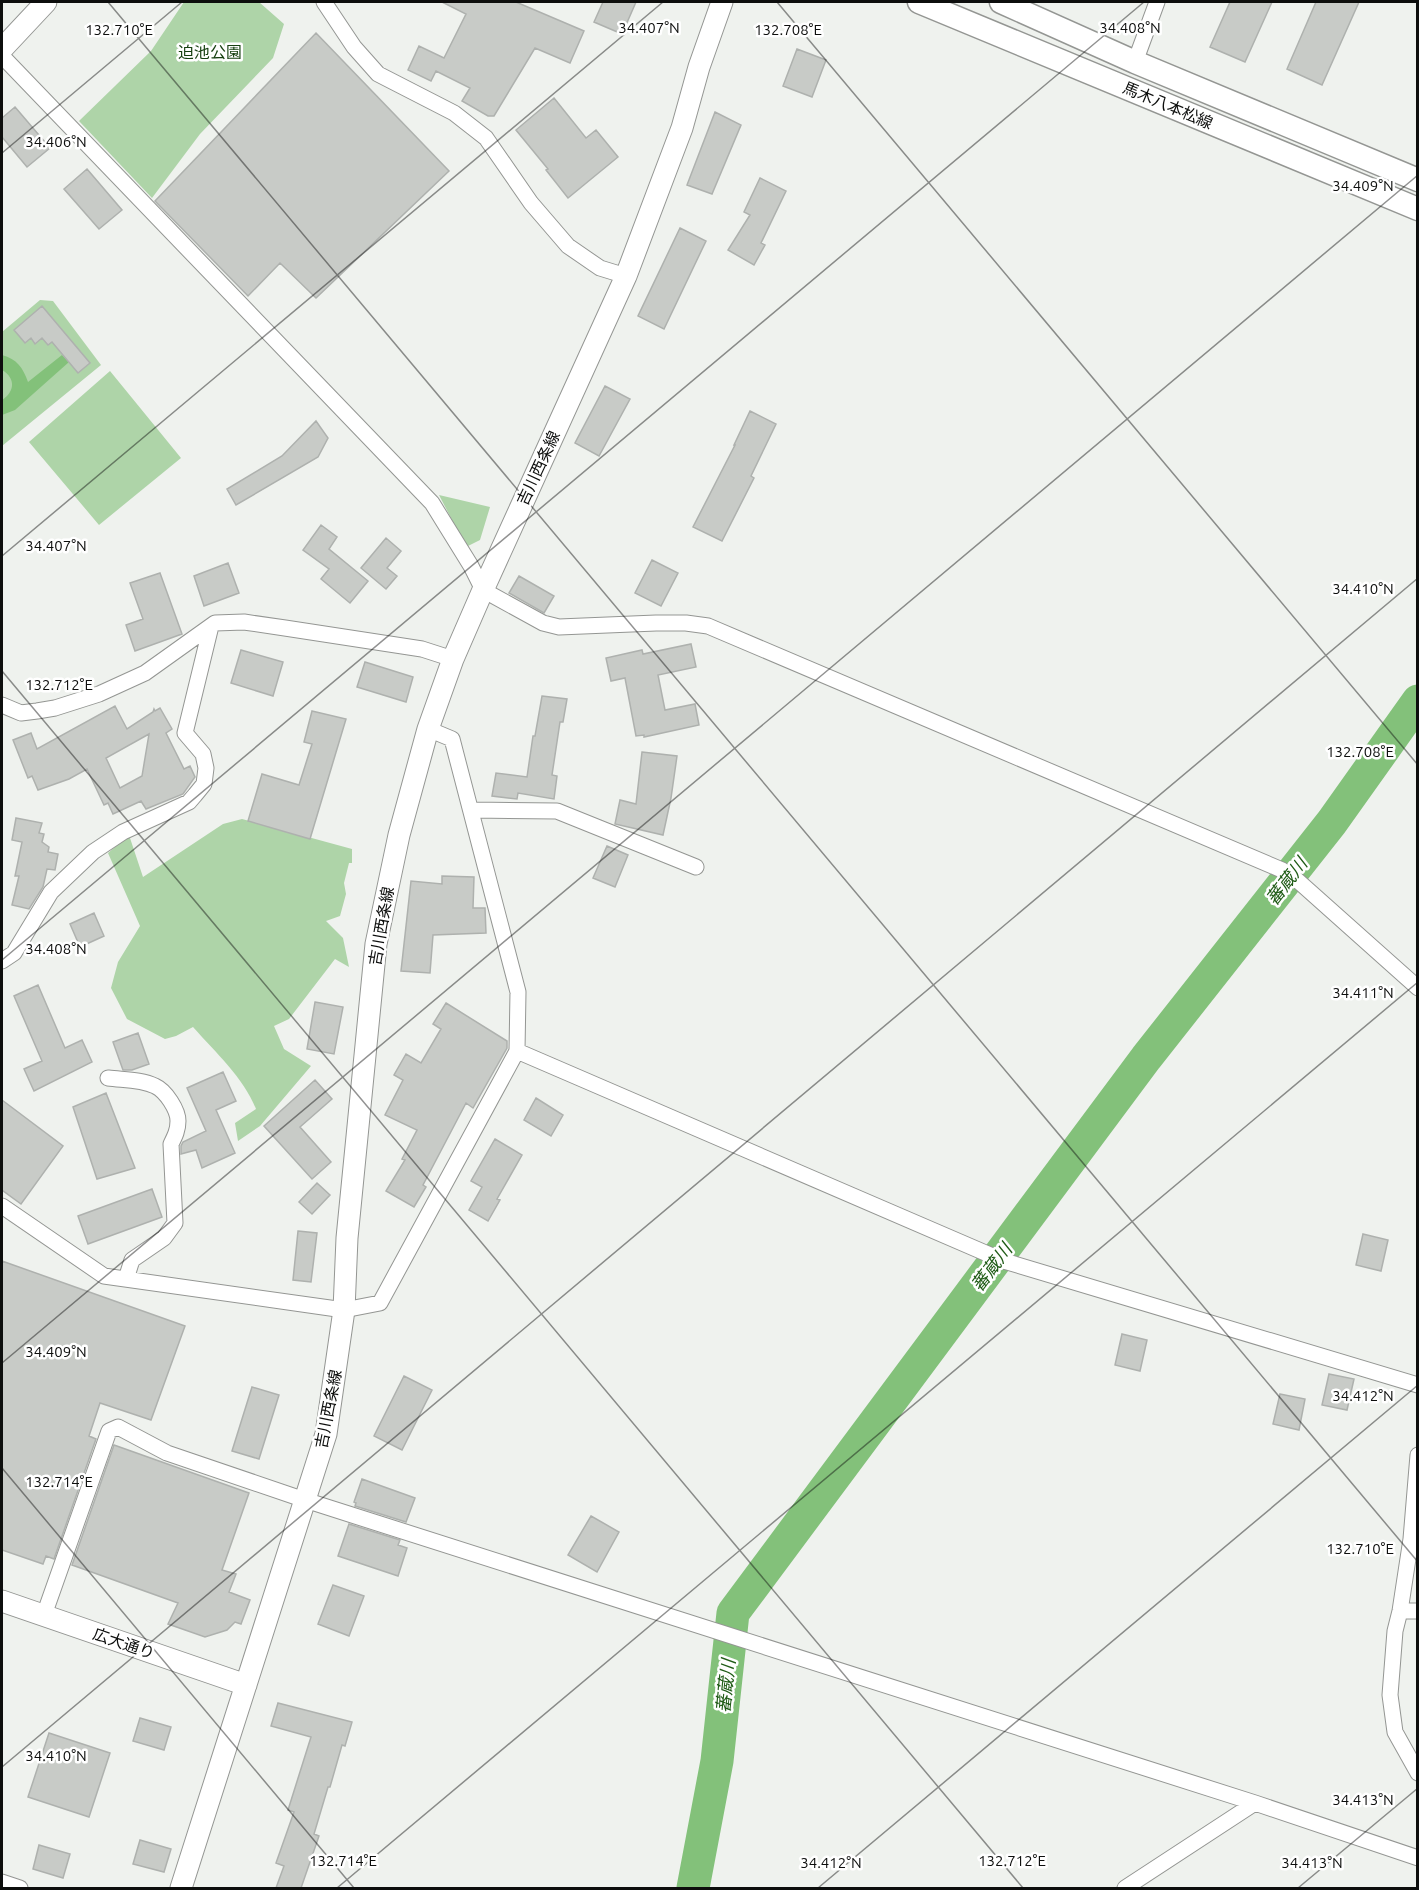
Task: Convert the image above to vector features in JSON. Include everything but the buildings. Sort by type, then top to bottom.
[{"type":"main road","points":[[2,49],[46,2]]},
{"type":"main road","name":"吉川西条線","points":[[181,1888],[326,1434],[344,1310],[347,1238],[376,944],[399,835],[428,729],[453,659],[483,590],[626,276],[682,128],[699,67],[722,2]]},
{"type":"main road","name":"馬木八本松線","points":[[919,2],[1418,209]]},
{"type":"main road","name":"馬木八本松線","points":[[1001,2],[1135,62],[1418,180]]},
{"type":"main road","name":"広大通り","points":[[2,1601],[246,1685]]},
{"type":"street","points":[[324,2],[354,47],[378,74],[454,113],[486,138],[531,203],[568,246],[600,268],[626,276]]},
{"type":"street","points":[[1135,62],[1157,2]]},
{"type":"street","points":[[2,56],[432,503],[483,590],[543,623],[559,627],[656,623],[708,626],[1282,870],[1297,880],[1418,988]]},
{"type":"street","points":[[2,705],[21,713],[55,708],[99,694],[145,673],[215,623],[244,622],[422,649],[453,659]]},
{"type":"street","points":[[2,961],[14,953],[51,892],[93,852],[123,832],[189,802],[204,784],[206,768],[203,754],[185,733],[211,626]]},
{"type":"street","points":[[2,1206],[104,1276],[344,1310],[380,1303],[517,1052],[518,992],[472,810],[452,739],[428,729]]},
{"type":"street","points":[[472,810],[557,811],[696,867]]},
{"type":"street","points":[[517,1052],[1004,1262],[1418,1385]]},
{"type":"street","points":[[108,1078],[142,1082],[157,1087],[170,1100],[178,1118],[177,1132],[171,1144],[174,1223],[164,1238],[132,1260],[126,1279]]},
{"type":"street","points":[[44,1615],[109,1431],[118,1427],[167,1453],[305,1500],[1256,1803],[1418,1858]]},
{"type":"street","points":[[1418,1455],[1411,1539],[1395,1631],[1390,1695],[1395,1732],[1418,1773]]},
{"type":"street","points":[[1400,1611],[1418,1611]]},
{"type":"street","points":[[1125,1888],[1256,1803]]},
{"type":"street","points":[[2,1882],[20,1888]]},
{"type":"green space","name":"迫池公園","points":[[184,2],[259,2],[284,24],[273,58],[200,134],[152,198],[79,121],[151,51]]},
{"type":"green space","points":[[40,300],[53,301],[101,365],[2,446],[2,332]]},
{"type":"green space","points":[[110,371],[181,458],[99,525],[29,442]]},
{"type":"green space","points":[[439,495],[490,507],[480,540],[466,547]]},
{"type":"green space","points":[[242,819],[352,849],[352,863],[349,863],[344,883],[346,894],[340,916],[326,921],[343,938],[349,967],[335,959],[289,1019],[274,1026],[284,1049],[311,1066],[260,1126],[238,1141],[235,1123],[256,1109],[244,1086],[228,1066],[193,1027],[165,1039],[127,1019],[111,988],[118,962],[140,926],[108,853],[129,835],[143,877],[223,824]]},
{"type":"shaded area","points":[[2,355],[19,365],[28,382],[62,355],[69,362],[15,410],[2,415],[2,400],[9,393],[12,381],[2,370]]},
{"type":"waterway","name":"蕃蔵川","points":[[693,1888],[717,1761],[733,1613],[1146,1058],[1332,822],[1418,701]]}]
